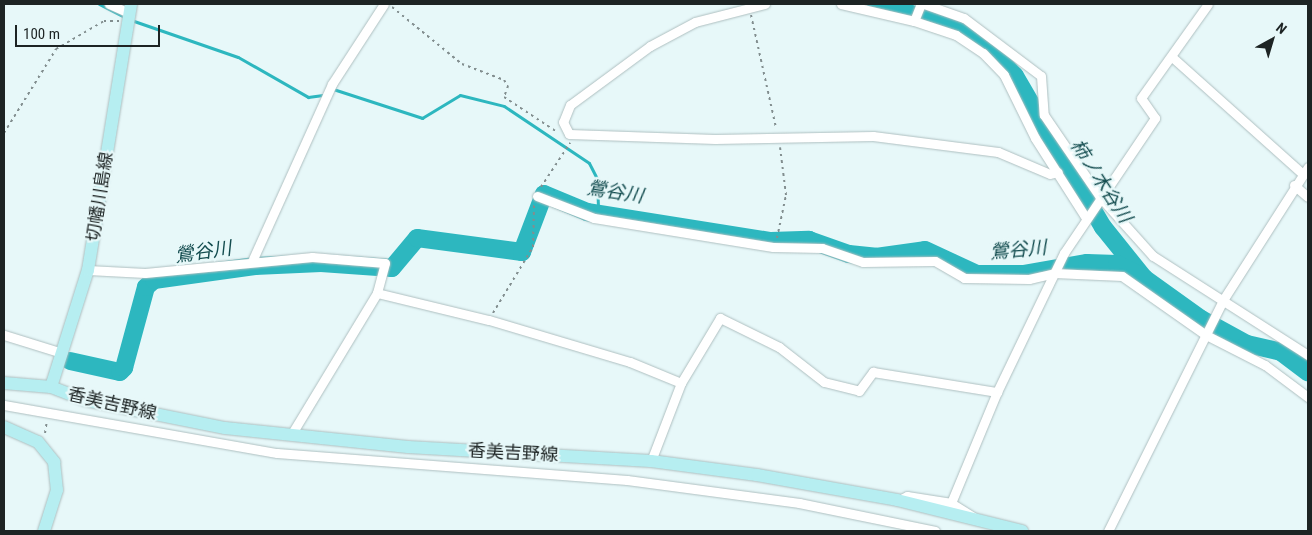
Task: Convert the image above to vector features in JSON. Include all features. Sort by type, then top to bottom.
[{"type":"main road","name":"切幡川島線","points":[[51,387],[88,270],[129,16]]},
{"type":"main road","name":"香美吉野線","points":[[4,383],[51,387],[85,400],[225,428],[291,436],[651,461],[897,500],[1022,531]]},
{"type":"main road","points":[[4,428],[38,442],[54,462],[57,490],[45,531]]},
{"type":"street","points":[[109,4],[129,16]]},
{"type":"street","points":[[254,259],[332,84],[384,4]]},
{"type":"street","points":[[765,4],[695,22],[650,46],[570,105],[563,122],[570,134],[715,139],[844,134],[971,148],[1058,172]]},
{"type":"street","points":[[841,4],[915,19],[956,36],[983,53],[1004,75],[1035,138],[1087,216]]},
{"type":"street","points":[[951,503],[997,392],[1064,254],[1097,201],[1155,118],[1141,98],[1208,4]]},
{"type":"street","points":[[915,19],[922,5],[964,18],[1041,76],[1044,115],[1097,201],[1153,256],[1222,303],[1308,355]]},
{"type":"street","points":[[1108,531],[1222,303],[1294,185],[1306,170],[1172,57]]},
{"type":"street","points":[[1294,185],[1308,197]]},
{"type":"street","points":[[541,198],[594,218],[773,248],[822,248],[863,262],[921,258],[964,278],[1020,279],[1055,272],[1122,276],[1206,333],[1265,365],[1308,397]]},
{"type":"street","points":[[88,270],[145,273],[254,259],[312,257],[385,269],[377,293],[291,436]]},
{"type":"street","points":[[377,293],[490,320],[630,362],[681,383]]},
{"type":"street","points":[[651,461],[681,383],[720,318],[779,347],[824,382],[859,391],[873,372],[997,392]]},
{"type":"street","points":[[4,335],[62,353]]},
{"type":"street","points":[[4,404],[277,453],[636,480],[799,503],[935,531]]},
{"type":"street","points":[[897,500],[907,496],[951,503],[977,520]]},
{"type":"path","points":[[388,4],[462,64],[504,80],[508,86],[504,98],[509,102],[561,134],[570,134]]},
{"type":"path","points":[[749,8],[777,136],[786,167],[786,195],[776,239]]},
{"type":"path","points":[[4,133],[56,49],[104,21],[129,16]]},
{"type":"path","points":[[490,320],[533,247],[534,227],[531,219],[569,145]]},
{"type":"path","points":[[44,433],[47,416]]},
{"type":"waterway","points":[[99,4],[125,17]]},
{"type":"waterway","name":"柿ノ木谷川","points":[[876,4],[955,26],[989,49],[1015,76],[1103,227],[1144,278],[1201,319],[1247,344],[1281,352],[1308,372]]},
{"type":"waterway","points":[[131,20],[238,57],[308,97],[323,95]]},
{"type":"waterway","points":[[333,89],[422,118],[460,95],[504,106],[589,163],[597,179],[598,213]]},
{"type":"waterway","name":"鶯谷川","points":[[70,361],[120,372],[124,368],[146,287],[154,280],[255,266],[321,263],[392,268],[417,238],[522,252],[544,194],[587,212],[771,241],[809,240],[849,254],[876,257],[925,250],[977,274],[1023,274],[1087,263],[1117,264],[1144,278]]}]
